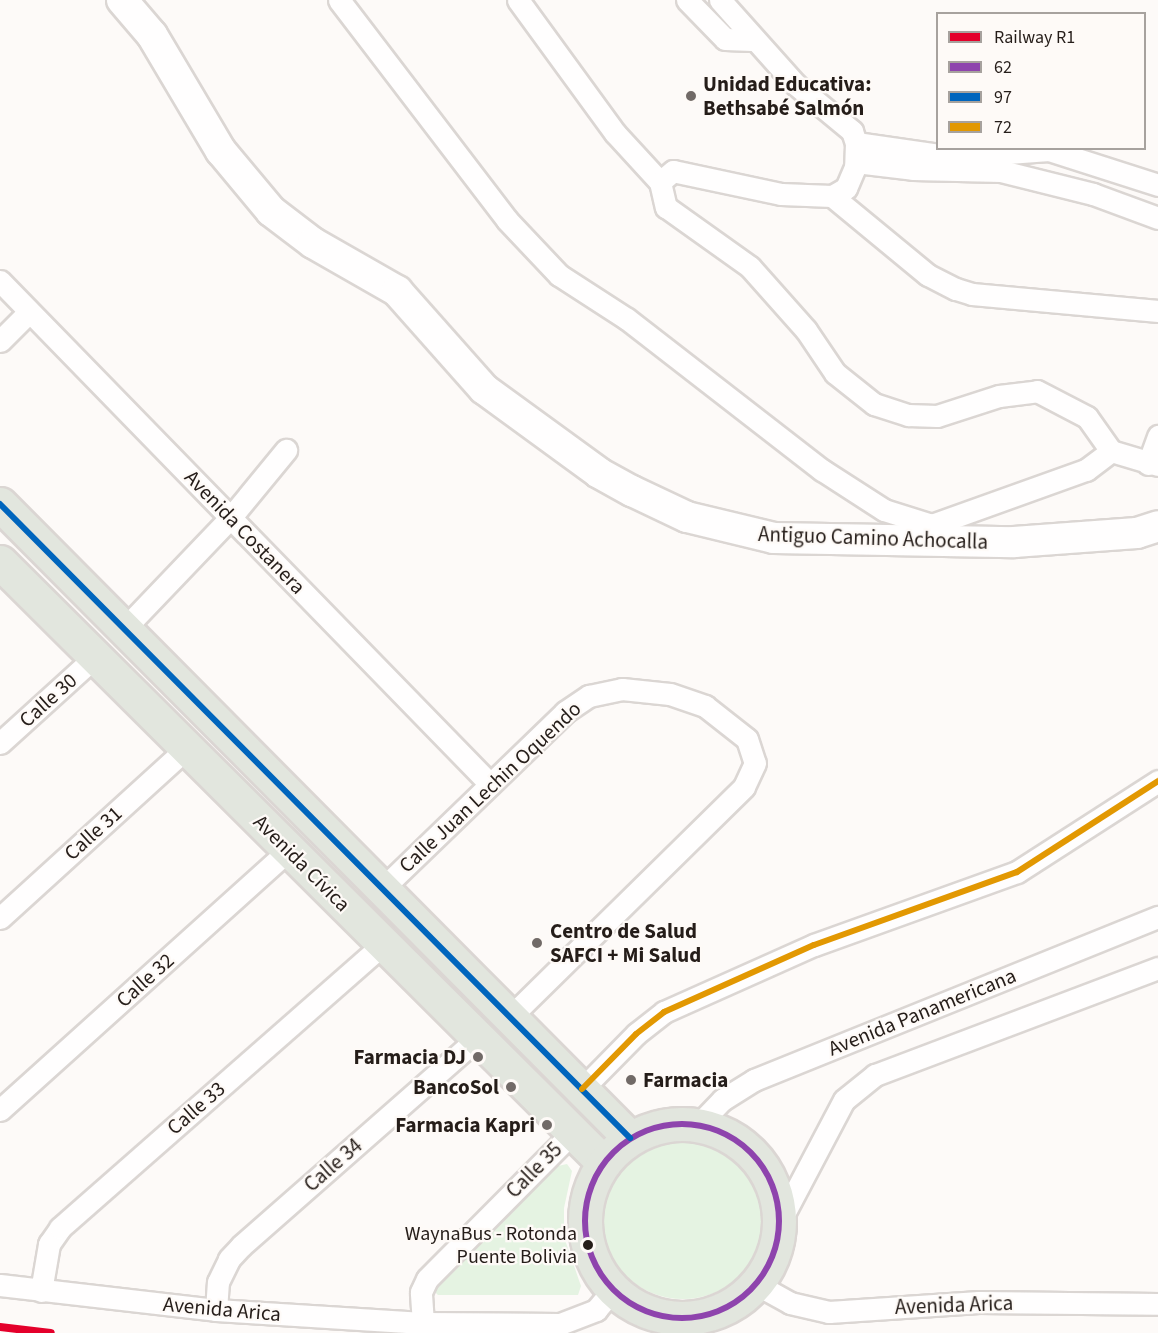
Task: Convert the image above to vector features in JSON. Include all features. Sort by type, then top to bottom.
[{"type":"main road","name":"Antiguo Camino Achocalla","points":[[122,0],[152,35],[221,151],[271,211],[313,243],[397,291],[484,389],[599,473],[687,517],[749,534],[1096,537],[1137,533],[1158,526]]},
{"type":"main road","points":[[0,504],[124,629]]},
{"type":"main road","name":"Avenida Cívica","points":[[0,562],[604,1163]]},
{"type":"main road","name":"Avenida Cívica","points":[[124,629],[630,1138]]},
{"type":"main road","points":[[675,1124],[698,1125],[731,1137],[757,1160],[774,1191],[778,1225],[776,1246],[756,1284],[739,1300],[696,1318],[643,1323],[598,1271],[585,1228],[592,1183],[604,1163],[630,1138],[675,1124]]},
{"type":"street","points":[[339,0],[507,220],[559,275],[627,319],[822,470],[884,510],[929,534],[1086,470],[1111,451]]},
{"type":"street","points":[[518,0],[615,134],[660,183],[666,207],[750,267],[806,330],[835,374],[874,404],[908,415],[937,416],[999,396],[1037,391],[1087,417],[1111,451],[1153,464],[1158,436]]},
{"type":"street","points":[[687,0],[724,39],[752,40]]},
{"type":"street","points":[[660,183],[665,174],[680,172],[781,194],[832,196],[846,188],[856,153],[842,120],[795,84],[752,40],[720,0]]},
{"type":"street","points":[[856,153],[953,157],[1049,150],[1158,184]]},
{"type":"street","points":[[856,153],[922,170],[1001,171],[1093,194],[1158,218]]},
{"type":"street","points":[[832,196],[928,275],[956,289],[972,294],[1158,311]]},
{"type":"street","name":"Avenida Costanera","points":[[0,281],[490,784]]},
{"type":"street","points":[[0,341],[29,312]]},
{"type":"street","points":[[124,629],[231,517],[286,450]]},
{"type":"street","name":"Calle 30","points":[[0,742],[95,657]]},
{"type":"street","name":"Calle Juan Lechin Oquendo","points":[[382,889],[575,704],[601,692],[622,689],[669,694],[705,706],[747,739],[755,763],[744,787],[510,1017]]},
{"type":"street","name":"Calle 31","points":[[0,918],[187,748]]},
{"type":"street","points":[[582,1089],[636,1034],[664,1012],[814,945],[1017,872],[1158,781]]},
{"type":"street","name":"Calle 32","points":[[0,1110],[289,850]]},
{"type":"street","name":"Avenida Panamericana","points":[[698,1125],[722,1100],[754,1080],[1158,917]]},
{"type":"street","name":"Calle 33","points":[[40,1291],[46,1253],[60,1228],[383,944]]},
{"type":"street","name":"Avenida Panamericana","points":[[778,1225],[844,1100],[875,1075],[1158,968]]},
{"type":"street","name":"Calle 34","points":[[216,1310],[218,1282],[229,1259],[241,1246],[478,1038]]},
{"type":"street","name":"Calle 35","points":[[423,1323],[421,1292],[427,1279],[573,1132]]},
{"type":"street","name":"Avenida Arica","points":[[756,1284],[790,1303],[829,1312],[979,1302],[1158,1304]]},
{"type":"street","name":"Avenida Arica","points":[[0,1285],[216,1310],[423,1323],[560,1324],[596,1310],[613,1290]]},
{"type":"green space","points":[[683,1133],[715,1140],[742,1157],[759,1184],[766,1216],[759,1248],[742,1275],[715,1292],[683,1299],[651,1292],[624,1275],[607,1248],[600,1216],[607,1184],[624,1157],[651,1140]]},
{"type":"green space","points":[[567,1164],[572,1171],[564,1208],[564,1237],[581,1286],[578,1295],[438,1295],[433,1290],[433,1283],[558,1166]]},
{"type":"rail line","name":"R1","points":[[0,1327],[51,1333]]},
{"type":"transit line","name":"97","points":[[0,504],[630,1138]]},
{"type":"transit line","name":"72","points":[[582,1089],[636,1034],[664,1012],[814,945],[1017,872],[1158,781]]},
{"type":"transit line","name":"62","points":[[672,1124],[692,1124],[728,1135],[751,1152],[763,1167],[772,1184],[779,1211],[779,1221],[779,1231],[772,1258],[763,1275],[751,1290],[736,1302],[719,1311],[692,1318],[672,1318],[636,1307],[607,1283],[596,1267],[589,1249],[585,1231],[585,1211],[596,1175],[620,1146],[636,1135],[654,1128],[672,1124]]},
{"type":"place","name":"Unidad Educativa: Bethsabé Salmón","points":[[691,96]]},
{"type":"place","name":"Centro de Salud SAFCI + Mi Salud","points":[[537,943]]},
{"type":"place","name":"Farmacia DJ","points":[[478,1057]]},
{"type":"place","name":"Farmacia","points":[[631,1080]]},
{"type":"place","name":"BancoSol","points":[[511,1087]]},
{"type":"place","name":"Farmacia Kapri","points":[[547,1125]]},
{"type":"place","name":"WaynaBus - Rotonda Puente Bolivia","points":[[588,1245]]}]
